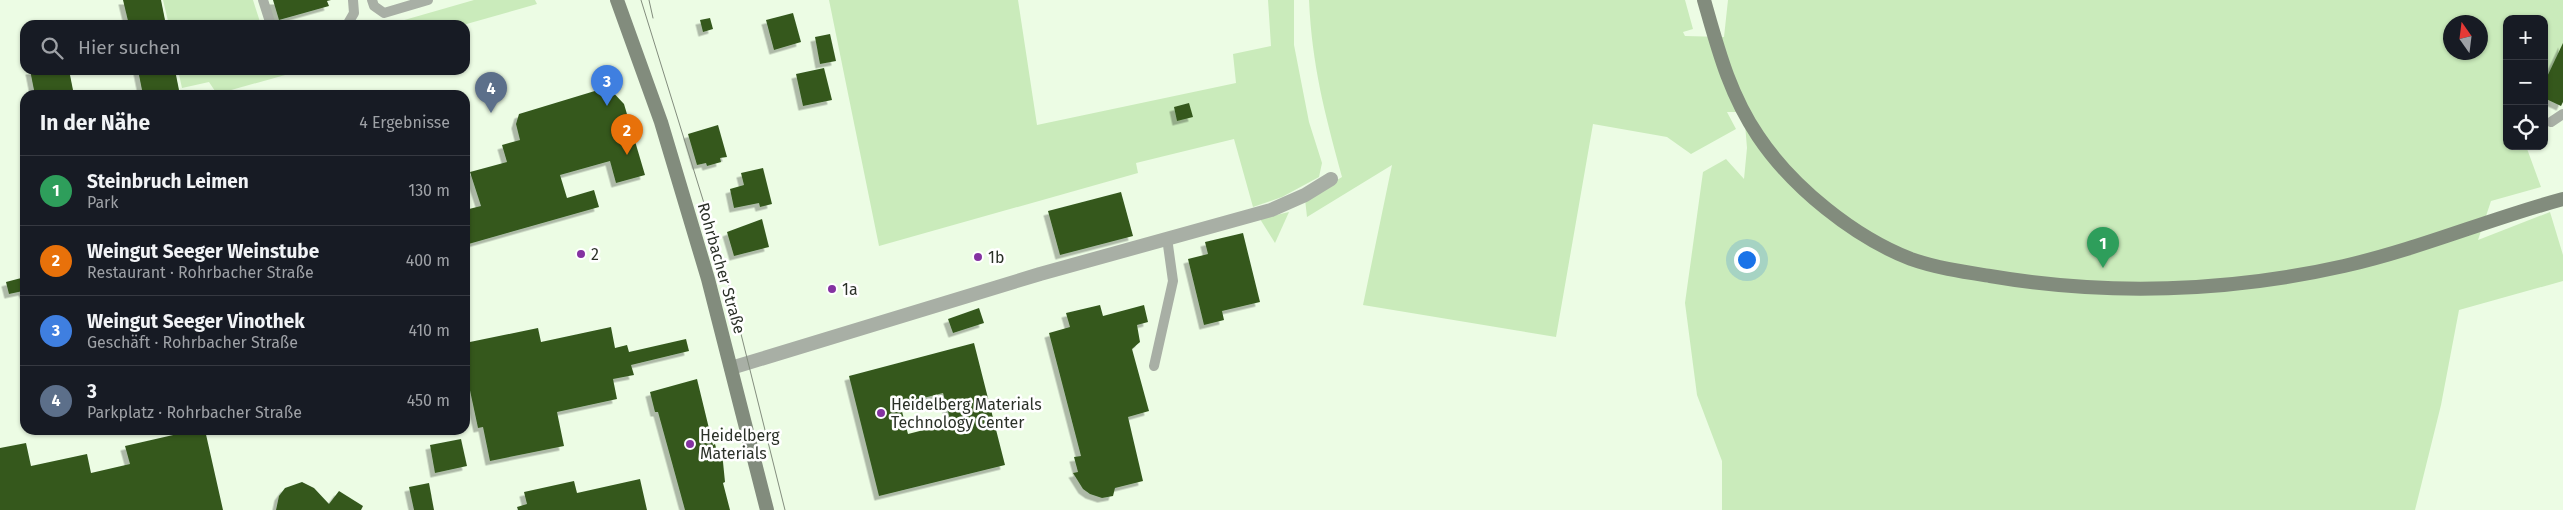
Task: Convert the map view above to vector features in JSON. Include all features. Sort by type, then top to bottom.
[{"type":"main road","name":"Rohrbacher Straße","points":[[617,0],[661,122],[708,279],[767,510]]},
{"type":"main road","points":[[1704,0],[1728,82],[1758,135],[1780,164],[1825,207],[1853,227],[1912,259],[1938,266],[2042,283],[2120,288],[2175,288],[2231,284],[2306,273],[2384,256],[2563,199]]},
{"type":"street","points":[[731,368],[1167,238],[1272,210],[1305,195],[1331,179]]},
{"type":"lane","points":[[263,0],[269,20]]},
{"type":"lane","points":[[350,20],[354,13],[353,0]]},
{"type":"lane","points":[[372,0],[374,6],[384,13],[428,0]]},
{"type":"lane","points":[[2550,122],[2563,114]]},
{"type":"lane","points":[[1154,366],[1173,281],[1167,238]]},
{"type":"green space","points":[[163,0],[253,0],[259,20],[168,20]]},
{"type":"green space","points":[[474,0],[535,0],[537,4],[470,23],[470,20],[404,20]]},
{"type":"green space","points":[[829,0],[1018,0],[1037,125],[1236,83],[1233,54],[1271,46],[1268,0],[1294,0],[1294,45],[1309,122],[1322,163],[1319,177],[1282,197],[1253,207],[1234,139],[1136,163],[1138,173],[879,246]]},
{"type":"green space","points":[[1309,0],[1685,0],[1693,29],[1683,32],[1685,36],[1724,37],[1728,0],[2563,0],[2563,44],[2548,75],[2548,15],[2503,15],[2503,150],[2527,150],[2541,187],[2491,201],[2478,240],[2550,212],[2563,255],[2563,281],[2459,310],[2441,405],[2415,510],[1722,510],[1722,461],[1697,395],[1685,303],[1703,172],[1726,159],[1744,179],[1747,148],[1744,112],[1727,112],[1736,129],[1691,154],[1667,137],[1593,124],[1556,337],[1363,305],[1392,165],[1307,217],[1305,199],[1342,177],[1320,90],[1313,47]]},
{"type":"green space","points":[[179,75],[285,75],[231,90],[214,90],[209,82],[182,88]]},
{"type":"green space","points":[[1289,212],[1275,243],[1260,219]]},
{"type":"building","points":[[123,0],[161,0],[165,20],[128,20]]},
{"type":"building","points":[[273,0],[331,0],[327,1],[329,6],[279,20]]},
{"type":"building","points":[[793,13],[801,42],[774,50],[766,20]]},
{"type":"building","points":[[710,18],[713,29],[703,32],[700,20]]},
{"type":"building","points":[[830,34],[836,61],[820,64],[815,37]]},
{"type":"building","points":[[2563,43],[2563,102],[2561,106],[2548,100],[2548,75]]},
{"type":"building","points":[[824,68],[832,100],[803,106],[796,74]]},
{"type":"building","points":[[31,75],[70,75],[73,90],[34,90]]},
{"type":"building","points":[[139,75],[176,75],[179,90],[142,90]]},
{"type":"building","points":[[608,87],[624,104],[645,175],[616,183],[610,161],[560,175],[567,198],[594,190],[599,207],[470,244],[470,209],[481,206],[470,172],[507,162],[502,145],[520,140],[516,124],[519,114]]},
{"type":"building","points":[[1189,103],[1193,117],[1177,121],[1174,107]]},
{"type":"building","points":[[718,125],[727,157],[720,158],[721,162],[707,166],[706,163],[697,165],[688,134]]},
{"type":"building","points":[[763,168],[772,204],[760,207],[759,203],[734,208],[730,189],[744,185],[741,173]]},
{"type":"building","points":[[1121,192],[1133,236],[1060,255],[1048,211]]},
{"type":"building","points":[[762,219],[769,247],[734,256],[727,232]]},
{"type":"building","points":[[1243,233],[1260,302],[1222,311],[1224,320],[1204,325],[1188,259],[1208,254],[1205,242]]},
{"type":"building","points":[[20,278],[20,292],[9,294],[6,282]]},
{"type":"building","points":[[1100,305],[1103,316],[1144,305],[1148,322],[1137,325],[1140,342],[1132,349],[1149,411],[1128,417],[1143,481],[1115,488],[1113,496],[1102,498],[1090,494],[1083,489],[1073,473],[1078,472],[1074,457],[1081,456],[1049,333],[1070,327],[1066,313]]},
{"type":"building","points":[[979,308],[984,323],[953,333],[948,319]]},
{"type":"building","points":[[611,327],[615,348],[627,345],[629,352],[686,339],[689,351],[631,365],[634,375],[613,379],[617,399],[557,412],[564,446],[490,461],[483,427],[478,428],[470,390],[470,342],[538,328],[541,342]]},
{"type":"building","name":"Heidelberg Materials Technology Center","points":[[974,343],[1005,465],[879,496],[849,376]],"holes":[[[943,393],[951,423],[908,434],[900,404]]]},
{"type":"building","name":"Heidelberg Materials","points":[[697,379],[713,445],[715,444],[718,455],[721,454],[725,482],[723,483],[730,510],[685,510],[658,412],[655,412],[650,392]]},
{"type":"building","points":[[173,435],[206,435],[223,510],[0,510],[0,448],[26,443],[31,466],[87,454],[91,473],[130,464],[125,446]]},
{"type":"building","points":[[461,439],[467,466],[435,473],[430,445]]},
{"type":"building","points":[[640,479],[647,510],[518,510],[517,507],[527,504],[524,492],[574,481],[577,493]]},
{"type":"building","points":[[302,482],[314,488],[329,504],[339,491],[363,506],[361,510],[276,510],[279,496],[285,488]]},
{"type":"building","points":[[429,483],[434,510],[414,510],[409,487]]},
{"type":"tram line","points":[[641,0],[726,274],[785,510]]},
{"type":"tram line","points":[[649,0],[653,18]]},
{"type":"place","name":"Weingut Seeger Vinothek","points":[[607,106]]},
{"type":"place","name":"3","points":[[491,113]]},
{"type":"place","name":"Weingut Seeger Weinstube","points":[[627,155]]},
{"type":"place","name":"2","points":[[581,254]]},
{"type":"place","name":"1b","points":[[978,257]]},
{"type":"place","name":"Steinbruch Leimen","points":[[2103,268]]},
{"type":"place","name":"1a","points":[[832,289]]},
{"type":"place","name":"Heidelberg Materials Technology Center","points":[[881,413]]},
{"type":"place","name":"Heidelberg Materials","points":[[690,444]]}]
